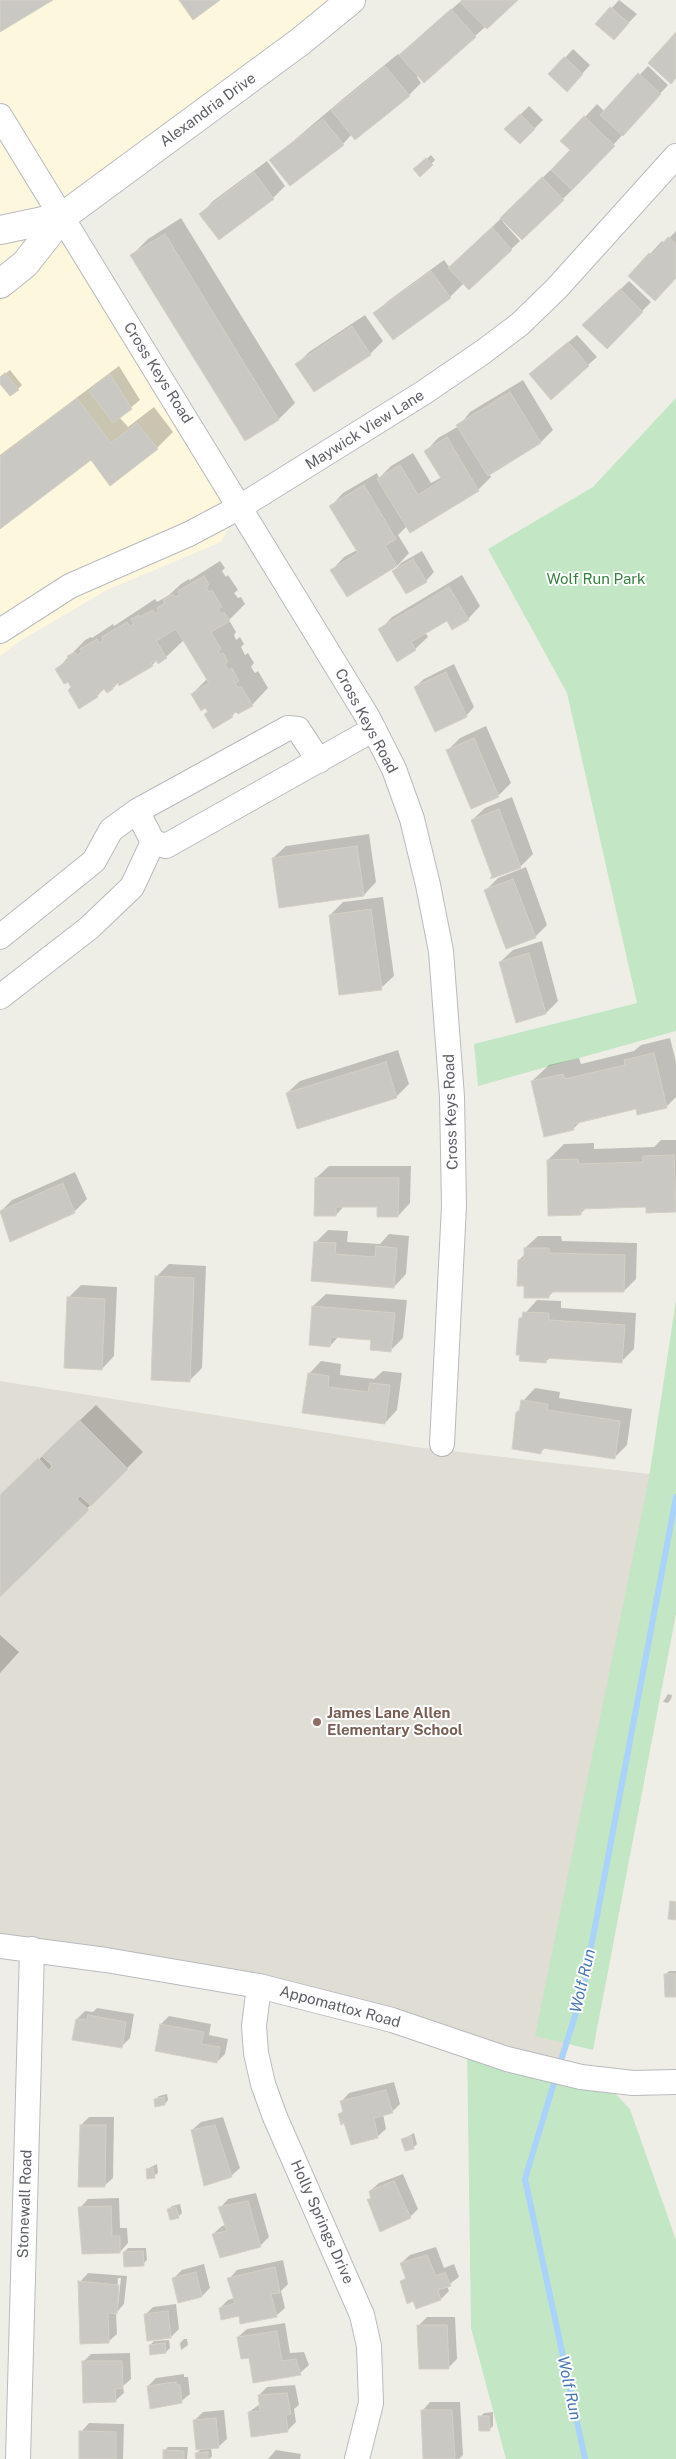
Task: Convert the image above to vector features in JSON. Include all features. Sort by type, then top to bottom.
[{"type":"main road","name":"Alexandria Drive","points":[[0,284],[25,264],[62,216],[301,41],[351,0]]},
{"type":"main road","name":"Alexandria Drive","points":[[0,230],[62,216]]},
{"type":"street","name":"Cross Keys Road","points":[[0,116],[374,729],[394,769],[412,819],[441,951],[452,1097],[454,1206],[442,1444]]},
{"type":"street","name":"Maywick View Lane","points":[[0,631],[70,586],[189,534],[240,507],[423,393],[483,352],[520,324],[557,288],[676,156]]},
{"type":"street","points":[[0,937],[94,861],[111,830],[137,811],[288,728],[298,728],[319,761]]},
{"type":"street","points":[[137,811],[153,842],[166,846],[374,729]]},
{"type":"street","points":[[0,997],[89,928],[132,887],[153,842]]},
{"type":"street","name":"Appomattox Road","points":[[0,1946],[32,1949],[259,1986],[392,2020],[507,2059],[581,2077],[634,2083],[676,2082]]},
{"type":"street","name":"Stonewall Road","points":[[18,2459],[32,1949]]},
{"type":"street","name":"Holly Springs Drive","points":[[259,1986],[254,2026],[256,2054],[263,2084],[275,2117],[362,2315],[369,2346],[371,2403],[357,2459]]},
{"type":"shaded area","points":[[0,0],[351,0],[62,216],[240,507],[221,542],[107,590],[20,641],[0,656]]},
{"type":"shaded area","name":"James Lane Allen Elementary School","points":[[0,1381],[416,1447],[676,1477],[583,1990],[557,2072],[259,1986],[0,1946]]},
{"type":"green space","name":"Wolf Run Park","points":[[676,398],[676,1031],[478,1086],[474,1044],[637,1003],[567,693],[488,549],[593,487]]},
{"type":"green space","points":[[676,1300],[676,1614],[593,2050],[535,2036],[649,1478]]},
{"type":"green space","points":[[467,2045],[603,2081],[630,2109],[676,2240],[676,2459],[506,2459],[471,2328]]},
{"type":"building","points":[[0,0],[53,0],[0,32]]},
{"type":"building","points":[[179,0],[220,0],[193,20]]},
{"type":"building","points":[[462,0],[518,0],[487,29],[460,2]]},
{"type":"building","points":[[610,7],[629,23],[614,40],[595,24]]},
{"type":"building","points":[[451,9],[476,37],[424,83],[399,55]]},
{"type":"building","points":[[676,32],[676,78],[671,84],[648,63]]},
{"type":"building","points":[[564,57],[583,74],[567,92],[548,74]]},
{"type":"building","points":[[385,66],[410,96],[355,140],[331,110]]},
{"type":"building","points":[[638,73],[661,94],[623,136],[600,115]]},
{"type":"building","points":[[520,114],[535,129],[520,144],[504,129]]},
{"type":"building","points":[[584,116],[615,146],[572,190],[551,170],[570,150],[560,141]]},
{"type":"building","points":[[323,119],[344,145],[290,186],[269,160]]},
{"type":"building","points":[[426,158],[433,165],[420,177],[413,169]]},
{"type":"building","points":[[254,172],[274,199],[219,240],[199,214]]},
{"type":"building","points":[[542,177],[564,200],[522,240],[500,218]]},
{"type":"building","points":[[492,227],[512,250],[469,290],[448,268]]},
{"type":"building","points":[[165,234],[279,420],[245,441],[130,255]]},
{"type":"building","points":[[668,237],[676,244],[676,278],[655,301],[628,276],[649,253],[652,255]]},
{"type":"building","points":[[431,271],[451,298],[393,340],[373,313]]},
{"type":"building","points":[[620,289],[643,312],[607,349],[582,325]]},
{"type":"building","points":[[352,326],[371,355],[314,392],[295,364]]},
{"type":"building","points":[[568,342],[589,366],[551,400],[529,374]]},
{"type":"building","points":[[5,373],[19,390],[10,396],[0,384],[0,377]]},
{"type":"building","points":[[110,374],[132,409],[113,423],[89,391]]},
{"type":"building","points":[[510,392],[541,443],[488,476],[456,425]]},
{"type":"building","points":[[77,398],[111,443],[137,423],[158,449],[110,486],[91,460],[0,529],[0,457]]},
{"type":"building","points":[[447,437],[479,491],[410,533],[377,479],[400,465],[418,495],[442,480],[424,451]]},
{"type":"building","points":[[364,485],[396,539],[385,546],[397,566],[347,597],[330,570],[358,553],[329,506]]},
{"type":"building","points":[[413,559],[427,582],[406,594],[392,571]]},
{"type":"building","points":[[204,576],[209,585],[206,587],[209,592],[212,590],[222,607],[218,609],[221,614],[224,612],[230,621],[211,632],[221,649],[218,651],[220,655],[223,653],[228,661],[225,664],[228,670],[232,668],[239,681],[235,683],[238,688],[241,686],[253,706],[238,714],[236,712],[231,715],[233,717],[213,729],[204,714],[208,712],[205,708],[201,711],[191,694],[209,683],[176,629],[156,641],[167,658],[158,664],[156,660],[151,663],[153,666],[119,686],[118,683],[112,686],[113,689],[107,693],[104,689],[96,694],[98,697],[79,709],[68,690],[71,687],[68,682],[64,684],[55,669],[69,660],[67,656],[75,652],[77,655],[82,652],[80,649],[97,639],[99,643],[103,640],[102,637],[127,622],[130,626],[134,624],[131,619],[139,615],[140,617],[153,610],[155,614],[159,611],[157,608],[165,603],[163,600],[173,594],[175,597],[180,595],[178,591]]},
{"type":"building","points":[[449,587],[469,620],[452,630],[447,621],[411,642],[416,650],[397,662],[378,629]]},
{"type":"building","points":[[446,672],[467,717],[435,732],[414,687]]},
{"type":"building","points":[[474,738],[499,797],[471,809],[446,750]]},
{"type":"building","points":[[499,809],[521,868],[490,879],[492,876],[471,820]]},
{"type":"building","points":[[357,846],[364,896],[279,908],[272,858]]},
{"type":"building","points":[[513,879],[536,938],[506,949],[484,890]]},
{"type":"building","points":[[371,909],[382,990],[339,995],[329,915]]},
{"type":"building","points":[[529,953],[546,1014],[516,1023],[499,962]]},
{"type":"building","points":[[654,1053],[667,1108],[637,1115],[636,1109],[573,1124],[574,1130],[544,1137],[531,1081],[563,1074],[565,1079],[625,1065],[624,1060]]},
{"type":"building","points":[[386,1062],[397,1098],[297,1129],[286,1093]]},
{"type":"building","points":[[674,1155],[676,1212],[646,1213],[646,1207],[581,1209],[581,1215],[548,1216],[547,1160],[578,1159],[579,1164],[643,1162],[643,1156]]},
{"type":"building","points":[[315,1178],[399,1178],[398,1217],[377,1217],[377,1207],[336,1207],[336,1216],[314,1216]]},
{"type":"building","points":[[63,1183],[75,1213],[10,1242],[0,1211]]},
{"type":"building","points":[[314,1242],[336,1243],[335,1254],[375,1257],[376,1246],[397,1248],[394,1288],[311,1281]]},
{"type":"building","points":[[524,1248],[549,1248],[549,1253],[625,1255],[624,1292],[549,1292],[549,1298],[524,1298],[524,1286],[517,1286],[518,1260],[524,1260]]},
{"type":"building","points":[[155,1276],[194,1278],[190,1382],[151,1380]]},
{"type":"building","points":[[67,1297],[105,1299],[102,1370],[64,1368]]},
{"type":"building","points":[[312,1306],[395,1313],[391,1352],[370,1350],[371,1340],[331,1337],[330,1347],[309,1345]]},
{"type":"building","points":[[523,1312],[549,1313],[549,1320],[625,1325],[622,1363],[546,1358],[546,1363],[519,1361],[520,1355],[516,1355],[519,1318],[522,1318]]},
{"type":"building","points":[[308,1373],[329,1376],[328,1387],[368,1392],[370,1383],[390,1385],[385,1424],[302,1413]]},
{"type":"building","points":[[521,1400],[548,1404],[547,1410],[620,1421],[615,1459],[542,1448],[541,1454],[512,1449],[516,1412],[519,1412]]},
{"type":"building","points":[[79,1420],[128,1469],[91,1506],[80,1496],[77,1499],[89,1510],[0,1597],[0,1495],[38,1458],[49,1470],[52,1466],[42,1456]]},
{"type":"building","points":[[670,1901],[676,1902],[676,1920],[668,1919]]},
{"type":"building","points":[[664,1974],[676,1974],[676,1997],[665,1997]]},
{"type":"building","points":[[88,2015],[126,2022],[122,2048],[72,2040],[76,2019],[87,2020]]},
{"type":"building","points":[[160,2024],[204,2032],[201,2044],[220,2047],[217,2063],[155,2051]]},
{"type":"building","points":[[386,2090],[393,2113],[374,2118],[378,2138],[351,2145],[344,2123],[341,2125],[338,2114],[343,2112],[340,2101]]},
{"type":"building","points":[[164,2097],[165,2105],[155,2107],[154,2099]]},
{"type":"building","points":[[80,2125],[106,2125],[105,2187],[78,2187]]},
{"type":"building","points":[[215,2125],[232,2177],[204,2186],[191,2130]]},
{"type":"building","points":[[411,2136],[414,2149],[405,2151],[401,2139]]},
{"type":"building","points":[[153,2168],[155,2178],[147,2179],[146,2169]]},
{"type":"building","points":[[394,2181],[411,2218],[380,2232],[367,2199],[371,2199],[369,2191]]},
{"type":"building","points":[[248,2201],[261,2247],[220,2258],[212,2234],[227,2231],[218,2207]]},
{"type":"building","points":[[111,2206],[112,2236],[120,2236],[120,2253],[82,2254],[78,2207]]},
{"type":"building","points":[[176,2207],[179,2218],[170,2220],[167,2209]]},
{"type":"building","points":[[143,2251],[144,2266],[124,2267],[123,2252]]},
{"type":"building","points":[[427,2255],[436,2276],[445,2272],[451,2286],[438,2290],[441,2300],[416,2309],[413,2301],[407,2304],[400,2281],[406,2279],[400,2263]]},
{"type":"building","points":[[275,2267],[280,2293],[271,2294],[277,2317],[240,2324],[239,2316],[221,2320],[219,2308],[235,2303],[227,2278]]},
{"type":"building","points":[[196,2272],[202,2297],[178,2303],[172,2278]]},
{"type":"building","points":[[78,2281],[119,2285],[117,2314],[108,2313],[109,2343],[80,2344]]},
{"type":"building","points":[[168,2311],[171,2338],[147,2341],[144,2314]]},
{"type":"building","points":[[417,2325],[447,2325],[449,2369],[419,2369]]},
{"type":"building","points":[[277,2331],[282,2361],[296,2359],[301,2375],[253,2383],[249,2358],[241,2359],[237,2337]]},
{"type":"building","points":[[165,2343],[166,2353],[150,2355],[149,2345]]},
{"type":"building","points":[[82,2361],[122,2361],[123,2388],[115,2389],[116,2402],[83,2403]]},
{"type":"building","points":[[176,2382],[176,2385],[180,2385],[182,2403],[150,2409],[147,2386]]},
{"type":"building","points":[[287,2393],[291,2414],[286,2415],[288,2432],[251,2437],[248,2412],[260,2411],[258,2395]]},
{"type":"building","points":[[421,2410],[452,2410],[455,2459],[423,2459]]},
{"type":"building","points":[[478,2416],[489,2416],[490,2431],[479,2431]]},
{"type":"building","points":[[216,2418],[219,2448],[196,2450],[193,2420]]},
{"type":"building","points":[[79,2431],[116,2432],[116,2459],[79,2459]]},
{"type":"building","points":[[163,2450],[184,2451],[184,2459],[163,2459]]},
{"type":"building","points":[[208,2452],[208,2459],[196,2459],[195,2453]]},
{"type":"waterway","name":"Wolf Run","points":[[559,2067],[583,1990],[676,1497]]},
{"type":"waterway","name":"Wolf Run","points":[[556,2076],[525,2179],[585,2459]]},
{"type":"place","name":"James Lane Allen Elementary School","points":[[317,1722]]}]
